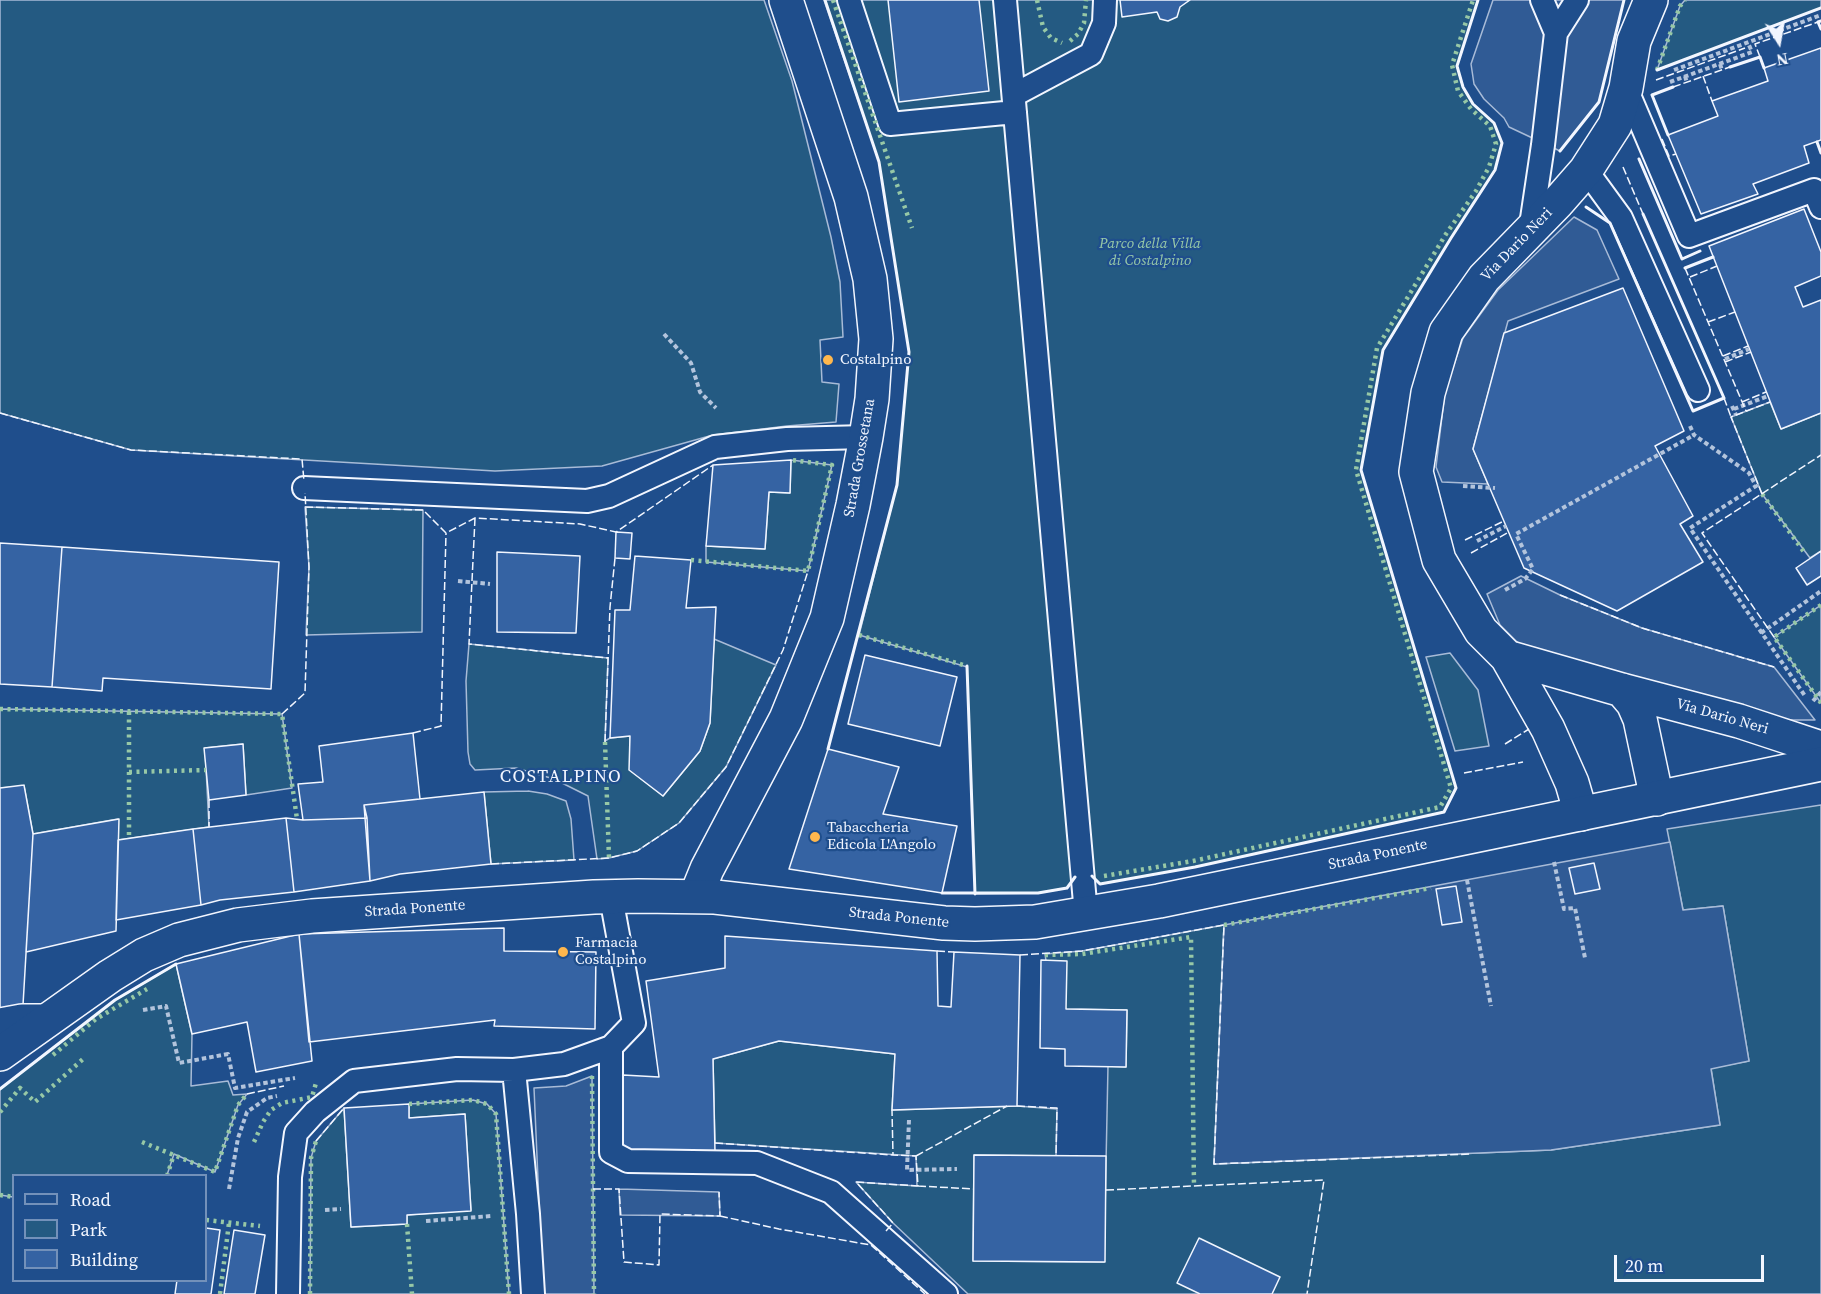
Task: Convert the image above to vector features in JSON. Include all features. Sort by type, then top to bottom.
[{"type":"main road","name":"Strada Grossetana","points":[[696,896],[707,869],[786,719],[827,618],[866,437],[876,339],[870,279],[851,197],[786,0]]},
{"type":"main road","name":"Via Dario Neri","points":[[1581,814],[1572,783],[1548,729],[1507,657],[1481,631],[1439,560],[1416,472],[1428,393],[1446,332],[1484,278],[1530,232],[1586,170],[1615,125],[1626,88],[1634,41],[1651,0]]},
{"type":"main road","name":"Via Dario Neri","points":[[1507,657],[1739,721],[1821,748]]},
{"type":"main road","points":[[1622,690],[1633,703],[1640,719],[1657,799]]},
{"type":"main road","name":"Strada Ponente","points":[[0,1054],[110,976],[144,955],[178,940],[215,930],[260,922],[312,916],[611,897],[696,896],[954,923],[1035,922],[1086,914],[1821,764]]},
{"type":"main road","points":[[0,1025],[22,1021],[45,1021]]},
{"type":"lane","points":[[849,0],[890,124],[1014,103],[1091,54],[1104,23],[1105,0]]},
{"type":"lane","points":[[1005,0],[1086,914]]},
{"type":"lane","points":[[1542,0],[1556,33]]},
{"type":"lane","points":[[1530,232],[1556,33],[1577,0]]},
{"type":"lane","points":[[1626,88],[1689,236],[1814,190],[1821,207]]},
{"type":"lane","points":[[1586,170],[1622,218],[1698,390]]},
{"type":"lane","points":[[304,488],[587,501],[609,496],[716,447],[866,437]]},
{"type":"lane","points":[[288,1294],[290,1177],[296,1133],[315,1112],[354,1081],[457,1069],[514,1070],[564,1064],[610,1047],[634,1023],[611,897]]},
{"type":"lane","points":[[610,1047],[610,1152],[628,1161],[757,1163],[831,1192],[946,1294]]},
{"type":"lane","points":[[514,1070],[533,1294]]},
{"type":"path","points":[[1626,88],[1807,23],[1821,15]]},
{"type":"path","points":[[1671,82],[1752,52],[1749,43]]},
{"type":"path","points":[[1720,64],[1722,70]]},
{"type":"path","points":[[1685,76],[1687,83]]},
{"type":"path","points":[[664,334],[691,363],[700,392],[718,411],[751,421],[766,442]]},
{"type":"path","points":[[1728,358],[1749,350]]},
{"type":"path","points":[[1734,409],[1768,396]]},
{"type":"path","points":[[1689,424],[1694,435],[1749,473],[1756,486],[1690,528],[1811,704]]},
{"type":"path","points":[[1525,579],[1533,569],[1516,534],[1694,435]]},
{"type":"path","points":[[1471,544],[1506,526]]},
{"type":"path","points":[[458,581],[490,584]]},
{"type":"path","points":[[1761,633],[1821,591]]},
{"type":"path","points":[[1553,860],[1564,909],[1575,908],[1585,958]]},
{"type":"path","points":[[1466,878],[1491,1006]]},
{"type":"path","points":[[136,1014],[145,1009],[166,1006],[179,1063],[228,1054],[235,1088],[297,1078],[298,1084]]},
{"type":"path","points":[[229,1189],[238,1138],[247,1112],[267,1098],[278,1096]]},
{"type":"path","points":[[909,1120],[907,1170],[957,1168]]},
{"type":"path","points":[[426,1221],[528,1214]]},
{"type":"green space","points":[[0,0],[764,0],[792,81],[840,282],[843,337],[820,340],[822,382],[839,384],[836,422],[713,435],[602,466],[495,471],[131,450],[0,413]]},
{"type":"green space","name":"Parco della Villa di Costalpino","points":[[824,0],[1478,0],[1457,66],[1463,88],[1473,104],[1494,123],[1502,143],[1495,170],[1383,350],[1361,470],[1456,788],[1444,812],[1195,867],[1100,884],[1091,875],[1076,876],[1067,888],[1038,893],[975,894],[967,667],[859,635],[897,485],[909,352],[879,162]]},
{"type":"green space","points":[[1685,0],[1821,0],[1821,8],[1657,70],[1680,6]]},
{"type":"green space","points":[[1770,402],[1781,429],[1821,413],[1821,551],[1810,558],[1762,494],[1731,417]]},
{"type":"green space","points":[[791,460],[832,465],[808,571],[706,562],[706,546],[765,549],[769,492],[790,493]]},
{"type":"green space","points":[[305,507],[423,510],[422,632],[306,635],[309,567]]},
{"type":"green space","points":[[1821,605],[1821,703],[1774,637]]},
{"type":"green space","points":[[714,639],[776,665],[726,767],[679,823],[637,851],[597,859],[588,796],[554,779],[516,768],[475,770],[470,764],[466,681],[469,644],[608,658],[605,741],[610,738],[630,736],[630,770],[663,796],[700,751],[710,723]]},
{"type":"green space","points":[[1450,653],[1478,690],[1489,746],[1455,751],[1426,657]]},
{"type":"green space","points":[[0,709],[282,714],[292,788],[246,795],[243,744],[205,748],[209,827],[118,840],[118,819],[33,834],[24,786],[0,788]]},
{"type":"green space","points":[[528,791],[547,794],[566,801],[571,819],[574,860],[491,864],[484,792]]},
{"type":"green space","points":[[1821,805],[1821,1294],[968,1294],[893,1223],[856,1182],[917,1186],[916,1156],[715,1143],[713,1059],[779,1041],[895,1054],[892,1110],[1017,1106],[1057,1109],[1056,1156],[974,1155],[973,1261],[1104,1262],[1108,1066],[1126,1067],[1127,1010],[1066,1009],[1045,954],[1082,951],[1224,925],[1214,1164],[1551,1150],[1720,1125],[1711,1068],[1749,1061],[1723,906],[1683,910],[1667,829]]},
{"type":"green space","points":[[176,964],[192,1034],[191,1086],[228,1081],[233,1095],[247,1094],[238,1105],[215,1172],[174,1154],[167,1174],[12,1174],[12,1197],[0,1195],[0,1089],[115,1000]]},
{"type":"green space","points":[[473,1100],[487,1104],[496,1114],[509,1294],[310,1294],[311,1158],[316,1141],[344,1108],[351,1227],[407,1224],[407,1215],[471,1210],[465,1114],[409,1118],[409,1104]]},
{"type":"shaded area","points":[[1493,0],[1624,0],[1599,102],[1560,151],[1509,127],[1504,118],[1484,99],[1474,84],[1471,64]]},
{"type":"shaded area","points":[[1574,217],[1597,230],[1619,279],[1508,321],[1473,449],[1488,484],[1442,482],[1436,467],[1445,391],[1463,338],[1498,290]]},
{"type":"shaded area","points":[[1521,576],[1560,595],[1642,628],[1774,667],[1815,720],[1765,720],[1527,652],[1500,625],[1487,594]]},
{"type":"shaded area","points":[[1670,842],[1683,910],[1723,906],[1749,1061],[1711,1069],[1720,1125],[1551,1150],[1214,1164],[1224,925]]},
{"type":"shaded area","points":[[592,1076],[594,1294],[543,1294],[534,1088],[566,1086]]},
{"type":"shaded area","points":[[619,1189],[719,1192],[720,1216],[620,1215]]},
{"type":"building","points":[[888,0],[979,0],[989,91],[899,102]]},
{"type":"building","points":[[1120,0],[1190,0],[1180,7],[1177,17],[1168,21],[1160,19],[1157,12],[1122,17]]},
{"type":"building","points":[[1821,48],[1821,140],[1804,146],[1809,163],[1753,184],[1758,194],[1701,214],[1668,135],[1718,116],[1712,101],[1768,81],[1764,68]]},
{"type":"building","points":[[1804,209],[1821,252],[1821,276],[1795,287],[1803,307],[1821,300],[1821,413],[1781,429],[1709,246]]},
{"type":"building","points":[[1623,288],[1684,431],[1655,446],[1693,516],[1680,524],[1703,562],[1617,611],[1524,568],[1473,449],[1504,333]]},
{"type":"building","points":[[791,460],[790,493],[769,492],[765,549],[706,546],[713,465]]},
{"type":"building","points":[[616,532],[632,533],[630,559],[615,558]]},
{"type":"building","points":[[0,543],[62,547],[52,687],[0,684]]},
{"type":"building","points":[[62,547],[279,562],[271,689],[103,678],[102,691],[52,687]]},
{"type":"building","points":[[1821,551],[1821,576],[1807,585],[1796,568]]},
{"type":"building","points":[[497,552],[580,556],[576,633],[497,632]]},
{"type":"building","points":[[635,556],[691,560],[686,608],[716,607],[710,723],[700,751],[663,796],[629,770],[630,736],[610,738],[615,610],[630,610]]},
{"type":"building","points":[[865,655],[957,677],[940,746],[848,724]]},
{"type":"building","points":[[413,733],[420,799],[364,805],[367,818],[303,820],[298,784],[323,782],[319,746]]},
{"type":"building","points":[[243,744],[246,795],[209,800],[204,748]]},
{"type":"building","points":[[828,749],[899,767],[883,814],[957,826],[942,893],[789,869]]},
{"type":"building","points":[[24,785],[33,834],[23,1005],[0,1010],[0,788]]},
{"type":"building","points":[[484,792],[491,864],[400,874],[370,881],[364,805]]},
{"type":"building","points":[[286,818],[303,820],[367,818],[370,881],[294,892]]},
{"type":"building","points":[[286,818],[294,892],[220,900],[201,905],[193,829]]},
{"type":"building","points":[[119,819],[116,931],[26,952],[33,834]]},
{"type":"building","points":[[193,829],[201,905],[116,920],[118,840]]},
{"type":"building","points":[[1594,863],[1600,889],[1575,894],[1569,868]]},
{"type":"building","points":[[1456,886],[1462,922],[1442,925],[1436,889]]},
{"type":"building","points":[[504,928],[504,951],[596,952],[595,1029],[494,1026],[495,1020],[309,1042],[299,934]]},
{"type":"building","points":[[299,934],[312,1061],[256,1072],[247,1022],[192,1034],[176,964]]},
{"type":"building","points":[[725,936],[937,951],[938,1006],[951,1007],[954,952],[1020,955],[1017,1106],[892,1110],[895,1054],[779,1041],[713,1059],[715,1152],[622,1152],[623,1075],[659,1077],[646,981],[725,968]]},
{"type":"building","points":[[1041,960],[1067,961],[1066,1009],[1127,1010],[1126,1067],[1065,1066],[1065,1049],[1040,1048]]},
{"type":"building","points":[[409,1104],[409,1118],[465,1114],[471,1211],[407,1215],[407,1224],[351,1227],[344,1108]]},
{"type":"building","points":[[974,1155],[1106,1156],[1105,1262],[973,1261]]},
{"type":"building","points":[[207,1228],[220,1230],[211,1294],[175,1294],[177,1282],[207,1282]]},
{"type":"building","points":[[234,1230],[265,1235],[255,1294],[224,1294]]},
{"type":"building","points":[[1199,1238],[1280,1277],[1272,1294],[1200,1294],[1177,1283]]},
{"type":"hedge","points":[[833,0],[912,228]]},
{"type":"hedge","points":[[1037,0],[1043,27],[1051,38],[1062,43]]},
{"type":"hedge","points":[[1070,41],[1078,34],[1084,23],[1086,0]]},
{"type":"hedge","points":[[1104,876],[1193,861],[1440,807],[1451,788],[1356,470],[1377,348],[1446,234],[1476,191],[1489,167],[1496,144],[1490,126],[1471,109],[1458,91],[1452,65],[1473,0]]},
{"type":"hedge","points":[[1657,70],[1680,6],[1685,0]]},
{"type":"hedge","points":[[691,560],[808,571],[832,465],[791,460]]},
{"type":"hedge","points":[[1762,494],[1804,552]]},
{"type":"hedge","points":[[1821,605],[1774,637],[1821,703]]},
{"type":"hedge","points":[[859,635],[967,666]]},
{"type":"hedge","points":[[0,709],[282,714],[297,819]]},
{"type":"hedge","points":[[129,712],[129,839]]},
{"type":"hedge","points":[[605,742],[609,858]]},
{"type":"hedge","points":[[129,772],[206,770]]},
{"type":"hedge","points":[[1224,925],[1431,888]]},
{"type":"hedge","points":[[1045,955],[1082,954],[1191,937],[1194,1186]]},
{"type":"hedge","points":[[53,1055],[96,1019],[147,989]]},
{"type":"hedge","points":[[0,1112],[20,1088],[35,1102],[83,1059]]},
{"type":"hedge","points":[[592,1076],[594,1294]]},
{"type":"hedge","points":[[254,1142],[271,1110],[282,1103],[312,1097],[316,1083]]},
{"type":"hedge","points":[[142,1142],[215,1172],[238,1105],[247,1094]]},
{"type":"hedge","points":[[409,1104],[473,1100],[487,1104],[496,1114],[509,1294]]},
{"type":"hedge","points":[[310,1294],[311,1158],[316,1141]]},
{"type":"hedge","points":[[168,1174],[174,1154]]},
{"type":"hedge","points":[[0,1195],[12,1197]]},
{"type":"hedge","points":[[207,1220],[260,1226]]},
{"type":"hedge","points":[[220,1294],[229,1223]]},
{"type":"hedge","points":[[407,1224],[412,1294]]},
{"type":"fence","points":[[1760,57],[1755,44],[1818,22]]},
{"type":"fence","points":[[1656,80],[1745,48]]},
{"type":"fence","points":[[1673,87],[1730,67]]},
{"type":"fence","points":[[1703,76],[1712,101]]},
{"type":"fence","points":[[1662,139],[1669,156],[1676,154]]},
{"type":"fence","points":[[1623,167],[1643,214]]},
{"type":"fence","points":[[1690,277],[1717,266]]},
{"type":"fence","points":[[1685,268],[1746,411]]},
{"type":"fence","points":[[1708,322],[1735,312]]},
{"type":"fence","points":[[1723,356],[1748,346]]},
{"type":"fence","points":[[1725,362],[1751,352]]},
{"type":"fence","points":[[1742,402],[1766,392]]},
{"type":"fence","points":[[1724,398],[1731,417]]},
{"type":"fence","points":[[1762,494],[1731,417],[1770,402]]},
{"type":"fence","points":[[0,413],[131,450],[302,459],[304,481]]},
{"type":"fence","points":[[1774,637],[1702,533],[1821,455]]},
{"type":"fence","points":[[305,507],[423,510],[446,533],[475,518],[580,524],[616,532],[713,465]]},
{"type":"fence","points":[[282,714],[305,693],[309,567],[305,493]]},
{"type":"fence","points":[[475,518],[469,644],[608,658]]},
{"type":"fence","points":[[1465,540],[1504,521]]},
{"type":"fence","points":[[1471,553],[1509,532]]},
{"type":"fence","points":[[413,733],[441,726],[446,533]]},
{"type":"fence","points":[[605,742],[610,607],[615,558]]},
{"type":"fence","points":[[491,864],[609,858],[637,851],[679,823],[726,767],[783,650],[808,571]]},
{"type":"fence","points":[[1560,595],[1642,628],[1774,667]]},
{"type":"fence","points":[[1505,744],[1529,729]]},
{"type":"fence","points":[[1464,773],[1523,762]]},
{"type":"fence","points":[[209,800],[209,827]]},
{"type":"fence","points":[[1020,955],[1082,951],[1224,925],[1214,1164],[1472,1154]]},
{"type":"fence","points":[[937,951],[954,952]]},
{"type":"fence","points":[[247,1094],[284,1086]]},
{"type":"fence","points":[[916,1156],[1007,1106]]},
{"type":"fence","points":[[1017,1106],[1057,1108],[1056,1156]]},
{"type":"fence","points":[[316,1141],[344,1108]]},
{"type":"fence","points":[[886,1231],[893,1223],[856,1182],[918,1186],[916,1156],[893,1155],[892,1110]]},
{"type":"fence","points":[[715,1143],[893,1155]]},
{"type":"fence","points":[[1106,1190],[1324,1180],[1307,1294]]},
{"type":"fence","points":[[918,1186],[974,1189]]},
{"type":"fence","points":[[593,1189],[619,1189],[624,1262],[659,1265],[660,1214],[720,1216],[719,1192]]},
{"type":"fence","points":[[720,1216],[871,1245],[925,1294]]},
{"type":"wall","points":[[825,0],[879,162],[909,352],[897,485],[828,749]]},
{"type":"wall","points":[[1092,876],[1100,884],[1195,867],[1444,812],[1456,788],[1361,470],[1383,350],[1495,170],[1502,143],[1494,123],[1473,104],[1463,87],[1457,66],[1478,0]]},
{"type":"wall","points":[[1560,151],[1599,102],[1624,0]]},
{"type":"wall","points":[[1657,70],[1821,8]]},
{"type":"wall","points":[[1821,21],[1818,22],[1821,29]]},
{"type":"wall","points":[[1730,67],[1760,57],[1764,68]]},
{"type":"wall","points":[[1668,135],[1652,95],[1673,87]]},
{"type":"wall","points":[[1817,142],[1821,153]]},
{"type":"wall","points":[[1639,159],[1682,259],[1700,251]]},
{"type":"wall","points":[[1586,207],[1610,223],[1693,411],[1724,398],[1643,214]]},
{"type":"wall","points":[[1685,268],[1713,257]]},
{"type":"wall","points":[[967,666],[975,894]]},
{"type":"wall","points":[[942,893],[1038,893],[1067,888],[1075,877]]},
{"type":"wall","points":[[0,1089],[115,1000],[176,964]]},
{"type":"place","name":"Costalpino","points":[[828,360]]},
{"type":"place","name":"Tabaccheria Edicola L'Angolo","points":[[815,837]]},
{"type":"place","name":"Farmacia Costalpino","points":[[563,952]]},
{"type":"district","name":"COSTALPINO","points":[[561,777]]}]
